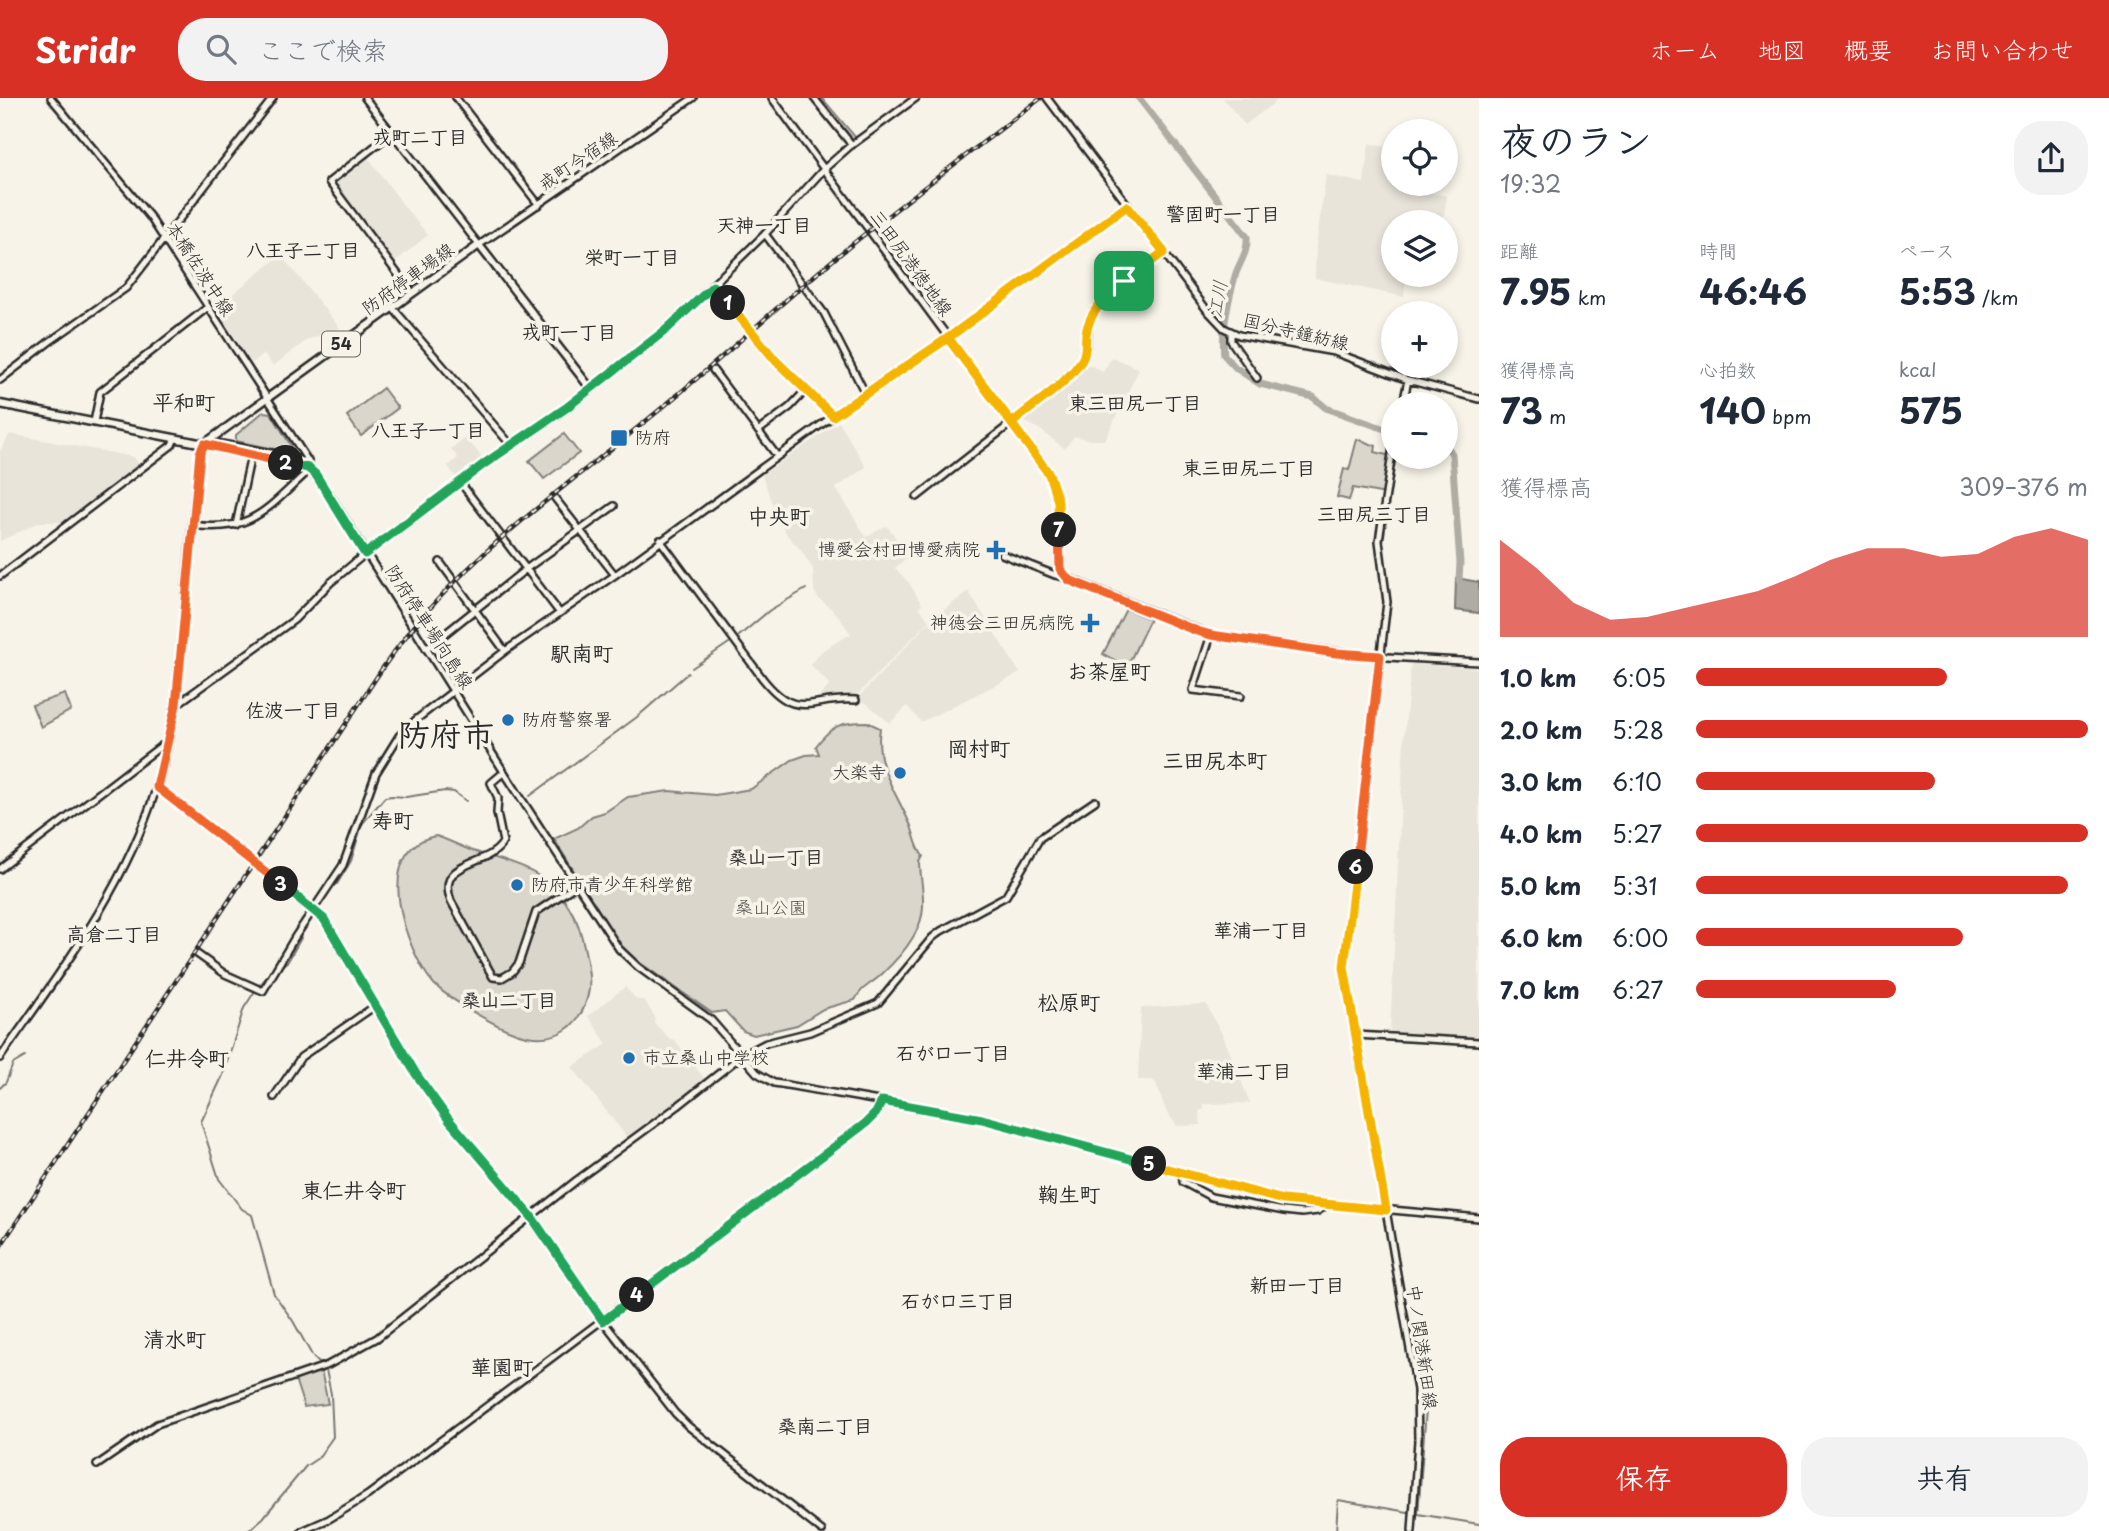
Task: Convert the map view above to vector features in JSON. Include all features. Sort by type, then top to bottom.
[{"type":"main road","name":"防府停車場線","points":[[204,444],[479,245],[590,388]]},
{"type":"main road","points":[[0,404],[204,444]]},
{"type":"street","name":"本橋佐波中線","points":[[51,98],[150,217],[365,554]]},
{"type":"street","points":[[0,380],[126,288],[273,98]]},
{"type":"street","points":[[365,98],[479,245]]},
{"type":"street","points":[[456,98],[539,205]]},
{"type":"street","name":"戒町今宿線","points":[[479,245],[693,98]]},
{"type":"street","name":"三田尻港徳地線","points":[[772,98],[1049,474],[1059,511],[1059,563],[1065,577]]},
{"type":"street","points":[[814,98],[852,145]]},
{"type":"street","points":[[590,388],[667,329],[713,286],[824,169],[916,98]]},
{"type":"street","name":"国分寺鐘紡線","points":[[1047,98],[1212,316],[1231,332],[1334,352],[1408,380],[1479,399]]},
{"type":"street","points":[[392,133],[329,182],[412,293]]},
{"type":"street","points":[[197,954],[225,974],[263,991],[343,865],[369,788],[399,736],[452,690],[505,651],[615,575],[865,393],[948,338],[1127,206]]},
{"type":"street","points":[[765,234],[824,313],[865,393]]},
{"type":"street","points":[[916,497],[1051,392],[1082,361],[1086,351],[1088,324],[1094,310],[1124,281],[1164,252]]},
{"type":"street","points":[[713,286],[776,361],[833,416]]},
{"type":"street","points":[[94,422],[100,392],[208,307]]},
{"type":"street","points":[[392,307],[511,446]]},
{"type":"street","points":[[1231,332],[1231,341],[1257,378]]},
{"type":"street","points":[[713,370],[777,456]]},
{"type":"street","points":[[1406,392],[1408,380]]},
{"type":"street","name":"防府停車場向島線","points":[[590,388],[365,554],[619,949],[629,959],[711,1020],[757,1073],[774,1083],[982,1119],[1283,1200],[1479,1218]]},
{"type":"street","points":[[758,431],[790,407],[806,390]]},
{"type":"street","points":[[0,576],[172,445],[175,438]]},
{"type":"street","points":[[204,444],[216,443],[288,456],[305,462],[308,468]]},
{"type":"street","points":[[204,444],[308,468]]},
{"type":"street","points":[[0,1058],[110,895],[131,854],[157,787],[176,705],[192,525],[200,453],[204,444]]},
{"type":"street","points":[[236,525],[251,455]]},
{"type":"street","points":[[192,525],[217,528],[236,525],[262,513],[304,475],[308,468]]},
{"type":"street","name":"中ノ関港新田線","points":[[1390,469],[1379,541],[1387,595],[1344,967],[1417,1390],[1418,1430],[1412,1531]]},
{"type":"street","points":[[460,482],[559,612]]},
{"type":"street","points":[[554,497],[615,575]]},
{"type":"street","points":[[426,649],[526,569],[614,506]]},
{"type":"street","points":[[660,540],[779,698],[789,703],[804,705],[844,699],[856,700]]},
{"type":"street","points":[[176,705],[294,620],[330,583],[365,554]]},
{"type":"street","points":[[1002,554],[1211,635],[1336,653],[1479,662]]},
{"type":"street","points":[[440,562],[505,651]]},
{"type":"street","points":[[1211,635],[1193,690],[1241,696]]},
{"type":"street","points":[[0,869],[161,746],[167,747]]},
{"type":"street","points":[[504,772],[491,783],[498,798],[497,813],[503,837],[501,847],[455,872],[448,882],[451,901],[493,976],[502,978],[516,968],[536,912],[578,884]]},
{"type":"street","points":[[157,787],[314,909],[331,929],[416,1074],[449,1120],[531,1216],[603,1321],[682,1421],[822,1531]]},
{"type":"street","points":[[97,1465],[157,1424],[328,1365],[372,1341],[741,1056],[766,1043],[810,1032],[878,1003],[932,938],[1006,896],[1040,838],[1095,801]]},
{"type":"street","points":[[274,1097],[292,1066],[301,1057],[375,1006]]},
{"type":"street","points":[[1356,1035],[1479,1042]]},
{"type":"street","points":[[302,1531],[355,1504],[603,1321],[866,1123],[876,1113],[882,1101]]},
{"type":"street","points":[[1182,1173],[1183,1182],[1203,1194],[1222,1200],[1302,1213],[1318,1211],[1328,1204]]},
{"type":"shaded area","points":[[1223,98],[1280,98],[1245,125]]},
{"type":"shaded area","points":[[1369,143],[1381,146],[1381,196],[1447,196],[1445,210],[1381,210],[1381,287],[1405,287],[1404,297],[1315,278],[1316,246],[1326,175],[1364,183]]},
{"type":"shaded area","points":[[368,157],[428,235],[395,262],[334,182]]},
{"type":"shaded area","points":[[281,255],[340,328],[307,340],[273,366],[264,354],[252,363],[215,308]]},
{"type":"shaded area","points":[[1112,357],[1139,369],[1105,440],[1074,436],[1065,449],[1039,429],[1018,418],[1051,392],[1082,361],[1103,372]]},
{"type":"shaded area","points":[[839,422],[866,467],[836,488],[866,537],[886,526],[892,532],[907,557],[895,568],[910,584],[922,605],[919,607],[929,621],[859,693],[853,697],[817,699],[830,685],[810,664],[823,650],[851,634],[836,613],[818,598],[814,591],[813,569],[776,515],[762,475]]},
{"type":"shaded area","points":[[10,434],[134,457],[140,466],[65,522],[40,522],[0,541],[0,451]]},
{"type":"shaded area","points":[[466,437],[483,459],[456,477],[448,466],[458,458],[451,449]]},
{"type":"shaded area","points":[[1456,578],[1479,582],[1479,613],[1455,610]]},
{"type":"shaded area","points":[[968,591],[1020,673],[921,722],[907,706],[890,723],[866,703],[856,700],[929,622]]},
{"type":"shaded area","points":[[1411,664],[1479,668],[1479,1039],[1390,1032],[1404,739]]},
{"type":"shaded area","points":[[625,987],[637,1000],[644,1000],[655,1017],[654,1023],[670,1039],[675,1040],[707,1082],[629,1140],[572,1067],[607,1044],[588,1016]]},
{"type":"shaded area","points":[[1206,1004],[1224,1038],[1250,1103],[1204,1104],[1204,1109],[1199,1111],[1201,1125],[1177,1126],[1166,1111],[1156,1083],[1152,1080],[1138,1080],[1141,1008]]},
{"type":"green space","points":[[818,98],[822,98],[856,138],[850,138]]},
{"type":"green space","points":[[383,388],[398,408],[361,436],[347,416]]},
{"type":"green space","points":[[263,412],[271,413],[291,446],[289,452],[236,441],[236,435]]},
{"type":"green space","points":[[564,434],[579,453],[544,479],[529,461]]},
{"type":"green space","points":[[1357,439],[1376,446],[1375,452],[1381,454],[1381,469],[1389,469],[1386,494],[1353,488],[1349,500],[1337,497],[1344,469],[1349,470]]},
{"type":"green space","points":[[1126,609],[1150,619],[1127,667],[1103,654]]},
{"type":"green space","points":[[65,694],[71,710],[41,727],[32,705]]},
{"type":"green space","name":"桑山公園","points":[[867,722],[880,728],[883,767],[923,856],[920,862],[922,915],[915,934],[902,952],[855,1000],[823,1009],[797,1025],[754,1035],[743,1031],[725,1011],[712,1013],[633,958],[622,948],[554,839],[578,828],[592,816],[605,812],[628,797],[669,791],[715,795],[751,789],[792,760],[819,754],[816,746],[832,729],[844,724]]},
{"type":"green space","points":[[436,836],[527,869],[547,882],[567,904],[582,937],[589,989],[580,1014],[564,1030],[543,1037],[507,1030],[451,997],[434,984],[423,969],[404,926],[399,902],[399,879],[404,860],[416,844]]},
{"type":"green space","points":[[321,1370],[328,1404],[304,1407],[295,1379]]},
{"type":"waterway","name":"江川","points":[[1139,98],[1247,237],[1245,252],[1228,303],[1224,355],[1236,368],[1260,384],[1313,397],[1326,408],[1381,428]]},
{"type":"waterway","name":"江川","points":[[1453,469],[1459,580],[1462,588]]},
{"type":"waterway","points":[[739,636],[770,610],[806,589]]},
{"type":"waterway","points":[[692,668],[729,643]]},
{"type":"waterway","points":[[530,796],[637,717],[688,673]]},
{"type":"waterway","points":[[337,884],[351,861],[362,824],[385,797],[445,791],[454,792],[466,801]]},
{"type":"waterway","points":[[283,965],[301,938]]},
{"type":"waterway","points":[[258,987],[267,977]]},
{"type":"waterway","points":[[248,1531],[263,1518],[306,1466],[318,1458],[333,1437],[331,1394],[326,1370],[313,1357],[274,1294],[252,1215],[242,1209],[219,1179],[201,1122],[223,1075],[244,1008],[255,991]]},
{"type":"waterway","points":[[0,1088],[6,1082],[13,1064],[25,1057]]},
{"type":"waterway","points":[[1427,1396],[1418,1514],[1479,1524]]},
{"type":"waterway","points":[[1336,1531],[1338,1500],[1408,1512]]},
{"type":"railway","points":[[0,1247],[384,666],[413,627],[479,558],[514,527],[684,390],[827,265],[1041,98]]},
{"type":"place","name":"防府","points":[[619,438]]},
{"type":"place","name":"博愛会村田博愛病院","points":[[996,550]]},
{"type":"place","name":"神徳会三田尻病院","points":[[1090,623]]},
{"type":"place","name":"防府警察署","points":[[508,720]]},
{"type":"place","name":"大楽寺","points":[[900,773]]},
{"type":"place","name":"防府市青少年科学館","points":[[517,885]]},
{"type":"place","name":"市立桑山中学校","points":[[629,1058]]},
{"type":"district","name":"戎町二丁目","points":[[420,137]]},
{"type":"district","name":"警固町一丁目","points":[[1223,214]]},
{"type":"district","name":"天神一丁目","points":[[764,225]]},
{"type":"district","name":"八王子二丁目","points":[[303,250]]},
{"type":"district","name":"栄町一丁目","points":[[632,257]]},
{"type":"district","name":"戎町一丁目","points":[[569,332]]},
{"type":"district","name":"平和町","points":[[184,403]]},
{"type":"district","name":"東三田尻一丁目","points":[[1135,403]]},
{"type":"district","name":"八王子一丁目","points":[[428,430]]},
{"type":"district","name":"東三田尻二丁目","points":[[1249,468]]},
{"type":"district","name":"三田尻三丁目","points":[[1374,514]]},
{"type":"district","name":"中央町","points":[[779,517]]},
{"type":"district","name":"駅南町","points":[[582,654]]},
{"type":"district","name":"お茶屋町","points":[[1109,672]]},
{"type":"district","name":"佐波一丁目","points":[[293,710]]},
{"type":"district","name":"防府市","points":[[446,735]]},
{"type":"district","name":"岡村町","points":[[979,749]]},
{"type":"district","name":"三田尻本町","points":[[1215,761]]},
{"type":"district","name":"寿町","points":[[393,821]]},
{"type":"district","name":"桑山一丁目","points":[[776,857]]},
{"type":"district","name":"華浦一丁目","points":[[1261,930]]},
{"type":"district","name":"高倉二丁目","points":[[114,934]]},
{"type":"district","name":"桑山二丁目","points":[[509,1000]]},
{"type":"district","name":"松原町","points":[[1069,1003]]},
{"type":"district","name":"石が口一丁目","points":[[953,1053]]},
{"type":"district","name":"仁井令町","points":[[187,1059]]},
{"type":"district","name":"華浦二丁目","points":[[1244,1071]]},
{"type":"district","name":"東仁井令町","points":[[354,1191]]},
{"type":"district","name":"鞠生町","points":[[1069,1195]]},
{"type":"district","name":"新田一丁目","points":[[1297,1285]]},
{"type":"district","name":"石が口三丁目","points":[[958,1301]]},
{"type":"district","name":"清水町","points":[[175,1340]]},
{"type":"district","name":"華園町","points":[[502,1368]]},
{"type":"district","name":"桑南二丁目","points":[[825,1426]]},
{"type":"route","points":[[1124,281],[1094,310],[1088,324],[1086,351],[1082,361],[1051,392],[1012,423],[948,338],[833,416],[776,361],[713,286],[667,329],[566,408],[484,464],[365,554],[320,480],[308,468],[204,444],[200,453],[192,525],[176,705],[157,787],[324,919],[416,1074],[449,1120],[531,1216],[603,1321],[866,1123],[876,1113],[882,1101],[982,1119],[1283,1200],[1386,1210],[1344,967],[1380,656],[1336,653],[1211,635],[1069,580],[1061,572],[1059,563],[1059,511],[1054,484],[1040,461],[948,338],[1127,206],[1164,252],[1124,281]]}]
